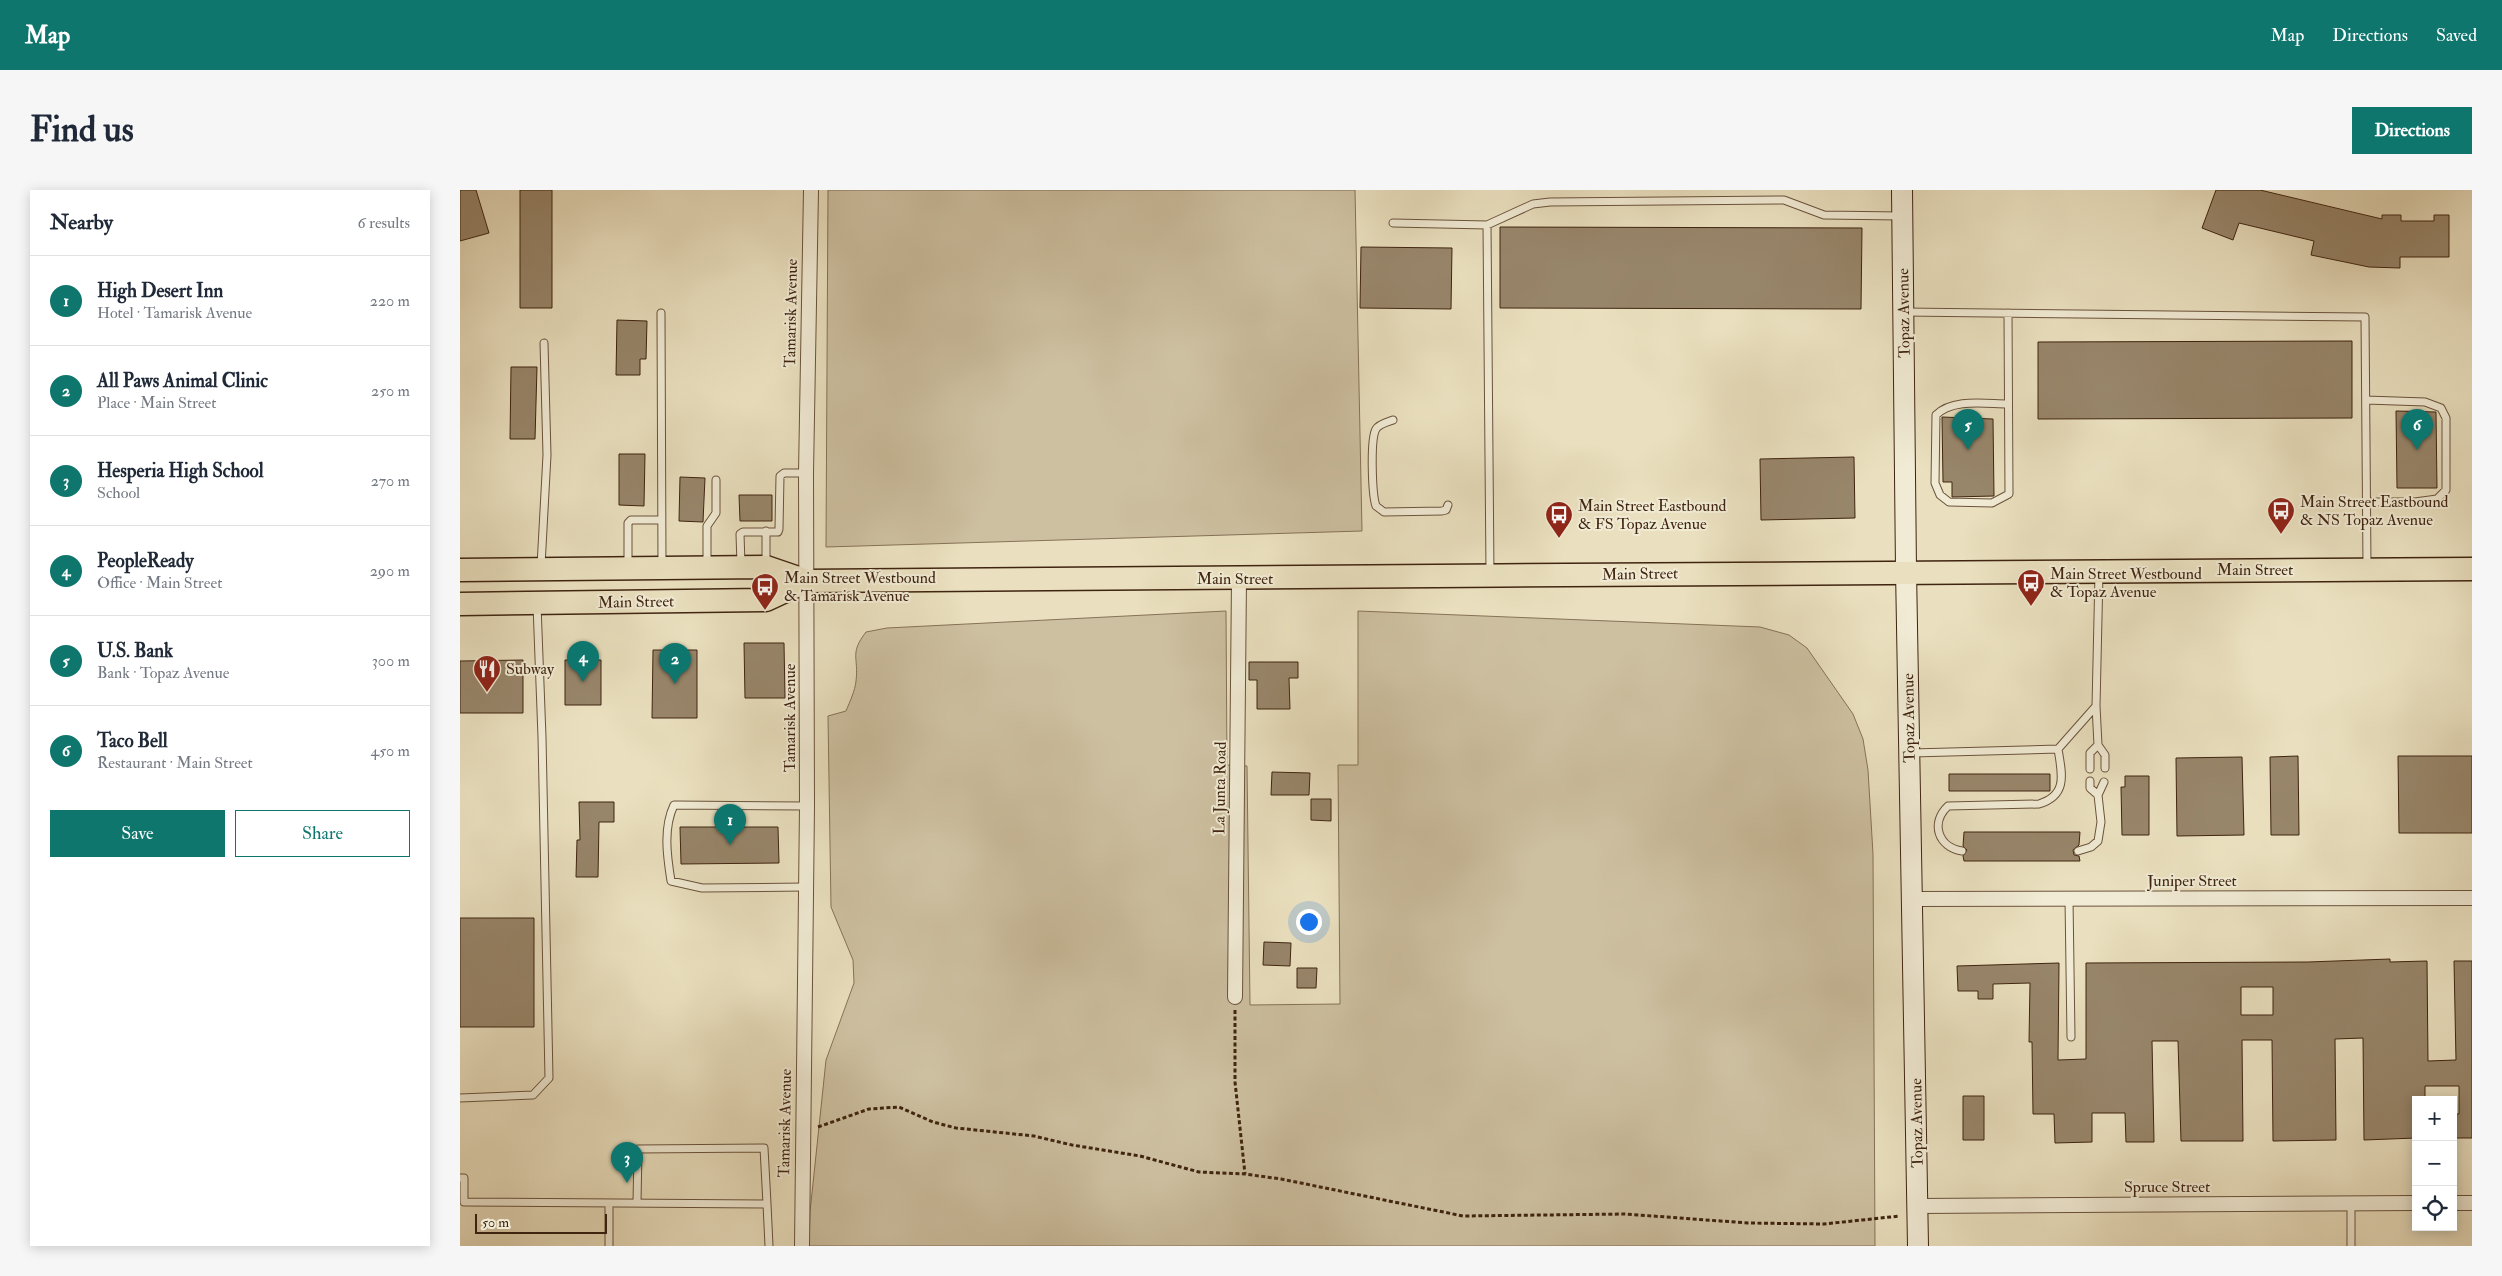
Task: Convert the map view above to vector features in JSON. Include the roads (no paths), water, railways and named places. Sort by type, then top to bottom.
[{"type":"main road","name":"Main Street","points":[[460,570],[766,567],[807,581],[1239,579],[1906,570],[2472,569]]},
{"type":"main road","name":"Main Street","points":[[460,604],[766,600],[807,581]]},
{"type":"street","name":"Tamarisk Avenue","points":[[802,1246],[807,806],[806,473],[811,190]]},
{"type":"street","name":"Topaz Avenue","points":[[1902,190],[1906,570],[1918,1246]]},
{"type":"street","name":"La Junta Road","points":[[1235,997],[1239,579]]},
{"type":"street","name":"Juniper Street","points":[[1912,899],[2472,898]]},
{"type":"street","name":"Spruce Street","points":[[1918,1210],[2412,1203]]},
{"type":"street","points":[[2457,1203],[2472,1203]]},
{"type":"lane","points":[[1394,223],[1487,225],[1533,204],[1550,202],[1784,200],[1824,215],[1903,216]]},
{"type":"lane","points":[[1487,225],[1490,576]]},
{"type":"lane","points":[[1904,312],[2366,317],[2367,569]]},
{"type":"lane","points":[[661,313],[662,568]]},
{"type":"lane","points":[[2008,313],[2010,494],[1992,504],[1949,502],[1940,495],[1935,483],[1936,415],[1944,408],[1960,405],[2008,404]]},
{"type":"lane","points":[[541,569],[547,455],[544,343]]},
{"type":"lane","points":[[2366,400],[2425,402],[2441,408],[2446,418],[2446,490],[2437,499],[2367,502]]},
{"type":"lane","points":[[1393,420],[1380,425],[1375,431],[1373,442],[1376,506],[1384,512],[1442,511],[1446,510],[1448,505]]},
{"type":"lane","points":[[741,567],[740,534],[778,532],[780,476],[784,473],[806,473]]},
{"type":"lane","points":[[706,568],[706,526],[716,513],[716,480]]},
{"type":"lane","points":[[628,568],[628,523],[630,520],[661,520]]},
{"type":"lane","points":[[766,532],[766,567]]},
{"type":"lane","points":[[2099,570],[2096,706],[2098,744],[2105,755],[2105,768]]},
{"type":"lane","points":[[460,1098],[533,1095],[549,1078],[542,737],[537,604]]},
{"type":"lane","points":[[1962,851],[1951,849],[1944,843],[1940,835],[1939,820],[1942,812],[1948,806],[2038,804],[2050,801],[2058,794],[2061,784],[2058,749],[2096,706]]},
{"type":"lane","points":[[2090,769],[2090,753],[2098,744]]},
{"type":"lane","points":[[1909,753],[2058,749]]},
{"type":"lane","points":[[2090,780],[2090,788],[2098,795]]},
{"type":"lane","points":[[2078,851],[2091,847],[2098,841],[2101,822],[2098,795],[2104,782]]},
{"type":"lane","points":[[805,887],[702,888],[671,881],[667,846],[668,818],[674,805],[807,806]]},
{"type":"lane","points":[[2069,899],[2071,1037]]},
{"type":"lane","points":[[637,1204],[638,1149],[764,1148],[769,1246]]},
{"type":"lane","points":[[460,1178],[464,1178],[464,1202],[767,1204]]},
{"type":"lane","points":[[608,1203],[609,1246]]},
{"type":"lane","points":[[2351,1204],[2351,1246]]},
{"type":"place","name":"U.S. Bank","points":[[1968,450]]},
{"type":"place","name":"Taco Bell","points":[[2417,450]]},
{"type":"place","name":"Main Street Eastbound & NS Topaz Avenue","points":[[2281,535]]},
{"type":"place","name":"Main Street Eastbound & FS Topaz Avenue","points":[[1559,539]]},
{"type":"place","name":"Main Street Westbound & Topaz Avenue","points":[[2031,607]]},
{"type":"place","name":"Main Street Westbound & Tamarisk Avenue","points":[[765,611]]},
{"type":"place","name":"PeopleReady","points":[[583,682]]},
{"type":"place","name":"All Paws Animal Clinic","points":[[675,684]]},
{"type":"place","name":"Subway","points":[[487,693]]},
{"type":"place","name":"High Desert Inn","points":[[730,845]]},
{"type":"place","name":"Hesperia High School","points":[[627,1183]]}]
